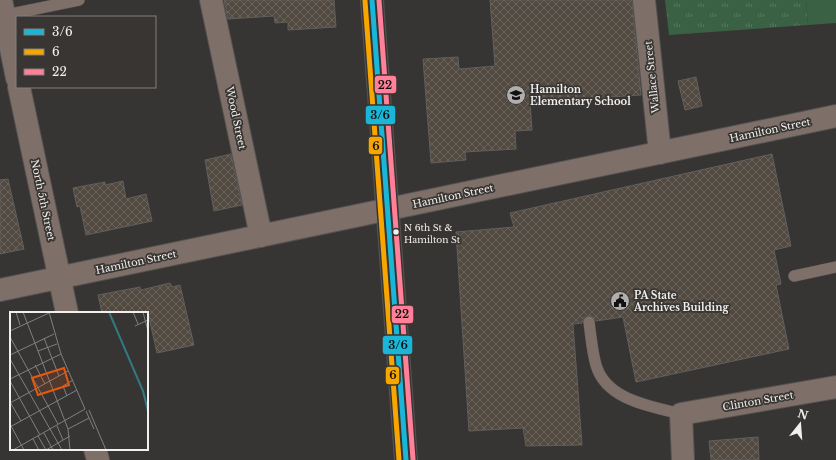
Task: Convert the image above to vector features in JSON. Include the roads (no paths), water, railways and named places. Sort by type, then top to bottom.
[{"type":"main road","points":[[372,0],[406,460]]},
{"type":"street","name":"Wood Street","points":[[211,0],[261,236]]},
{"type":"street","name":"Wallace Street","points":[[644,0],[660,153]]},
{"type":"street","points":[[1,11],[16,74]]},
{"type":"street","name":"North 5th Street","points":[[19,88],[67,312]]},
{"type":"street","name":"Hamilton Street","points":[[0,290],[836,116]]},
{"type":"street","name":"Clinton Street","points":[[681,414],[836,387]]},
{"type":"street","points":[[681,414],[683,460]]},
{"type":"street","points":[[95,450],[98,460]]},
{"type":"lane","points":[[1,11],[79,0]]},
{"type":"lane","points":[[794,276],[836,267]]},
{"type":"lane","points":[[589,322],[596,366],[605,382],[615,392],[637,402],[681,414]]},
{"type":"place","name":"Hamilton Elementary School","points":[[516,95]]},
{"type":"place","name":"N 6th St & Hamilton St","points":[[396,232]]},
{"type":"place","name":"PA State Archives Building","points":[[620,301]]}]
